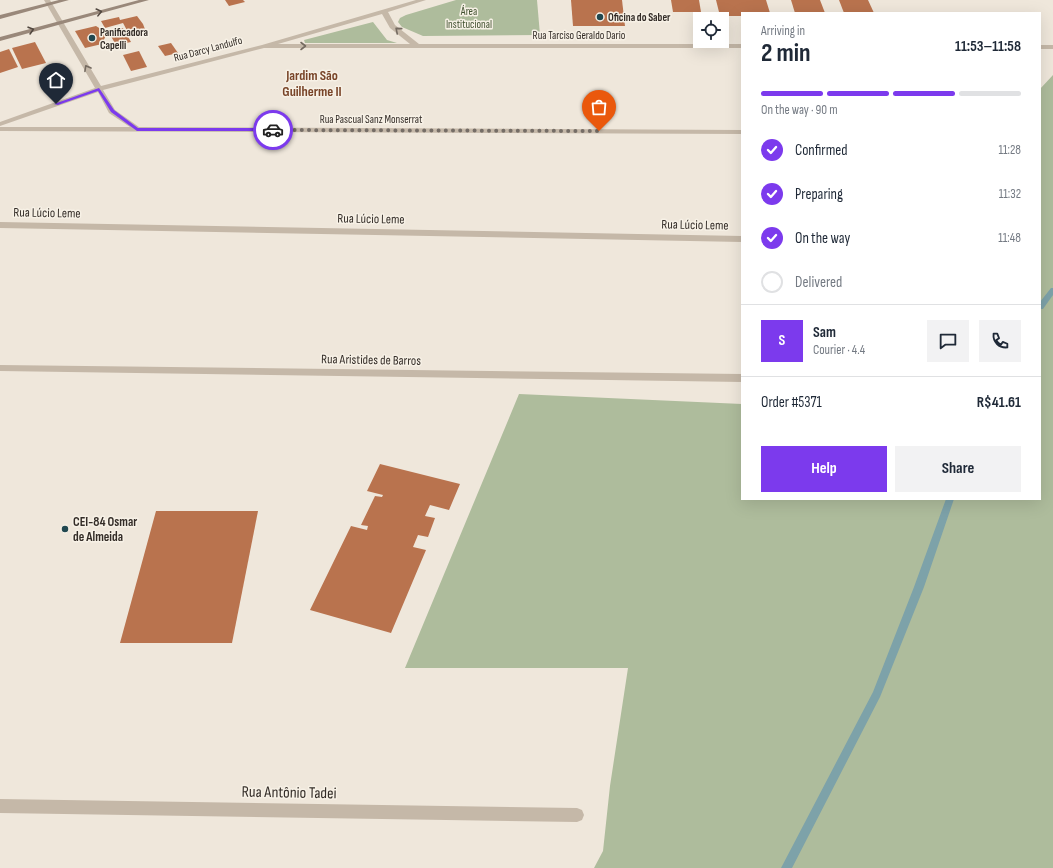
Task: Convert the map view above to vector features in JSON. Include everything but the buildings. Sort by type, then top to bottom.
[{"type":"main road","points":[[0,17],[49,2],[66,0]]},
{"type":"main road","points":[[0,39],[146,0]]},
{"type":"street","name":"Rua Darcy Landulfo","points":[[0,124],[99,90],[264,46],[423,0]]},
{"type":"street","points":[[49,2],[112,111],[137,129]]},
{"type":"street","points":[[384,11],[386,19],[417,46]]},
{"type":"street","name":"Rua Tarciso Geraldo Dario","points":[[264,46],[741,46]]},
{"type":"street","points":[[1041,46],[1053,46]]},
{"type":"street","name":"Rua Pascual Sanz Monserrat","points":[[0,129],[741,132]]},
{"type":"street","name":"Rua Lúcio Leme","points":[[0,225],[741,239]]},
{"type":"street","name":"Rua Aristides de Barros","points":[[0,368],[741,378]]},
{"type":"street","name":"Rua Antônio Tadei","points":[[0,806],[577,814]]},
{"type":"green space","name":"Área Institucional","points":[[456,0],[537,0],[540,35],[423,36],[402,27],[398,22],[400,18],[406,15]]},
{"type":"green space","points":[[373,22],[387,40],[397,43],[305,43],[304,40]]},
{"type":"green space","points":[[1053,75],[1053,868],[594,868],[603,851],[610,786],[628,668],[405,668],[519,394],[741,404],[741,500],[1041,500],[1041,88]]},
{"type":"waterway","points":[[1041,306],[1053,290]]},
{"type":"waterway","points":[[786,868],[877,694],[919,587],[950,500]]},
{"type":"way so far","points":[[273,130],[599,131]]},
{"type":"place","name":"Oficina do Saber","points":[[600,17]]},
{"type":"place","name":"Panificadora Capelli","points":[[92,38]]},
{"type":"place","name":"CEI-84 Osmar de Almeida","points":[[65,529]]},
{"type":"district","name":"Jardim São Guilherme II","points":[[312,84]]},
{"type":"route","points":[[56,104],[99,90],[112,111],[137,129],[273,130]]}]
